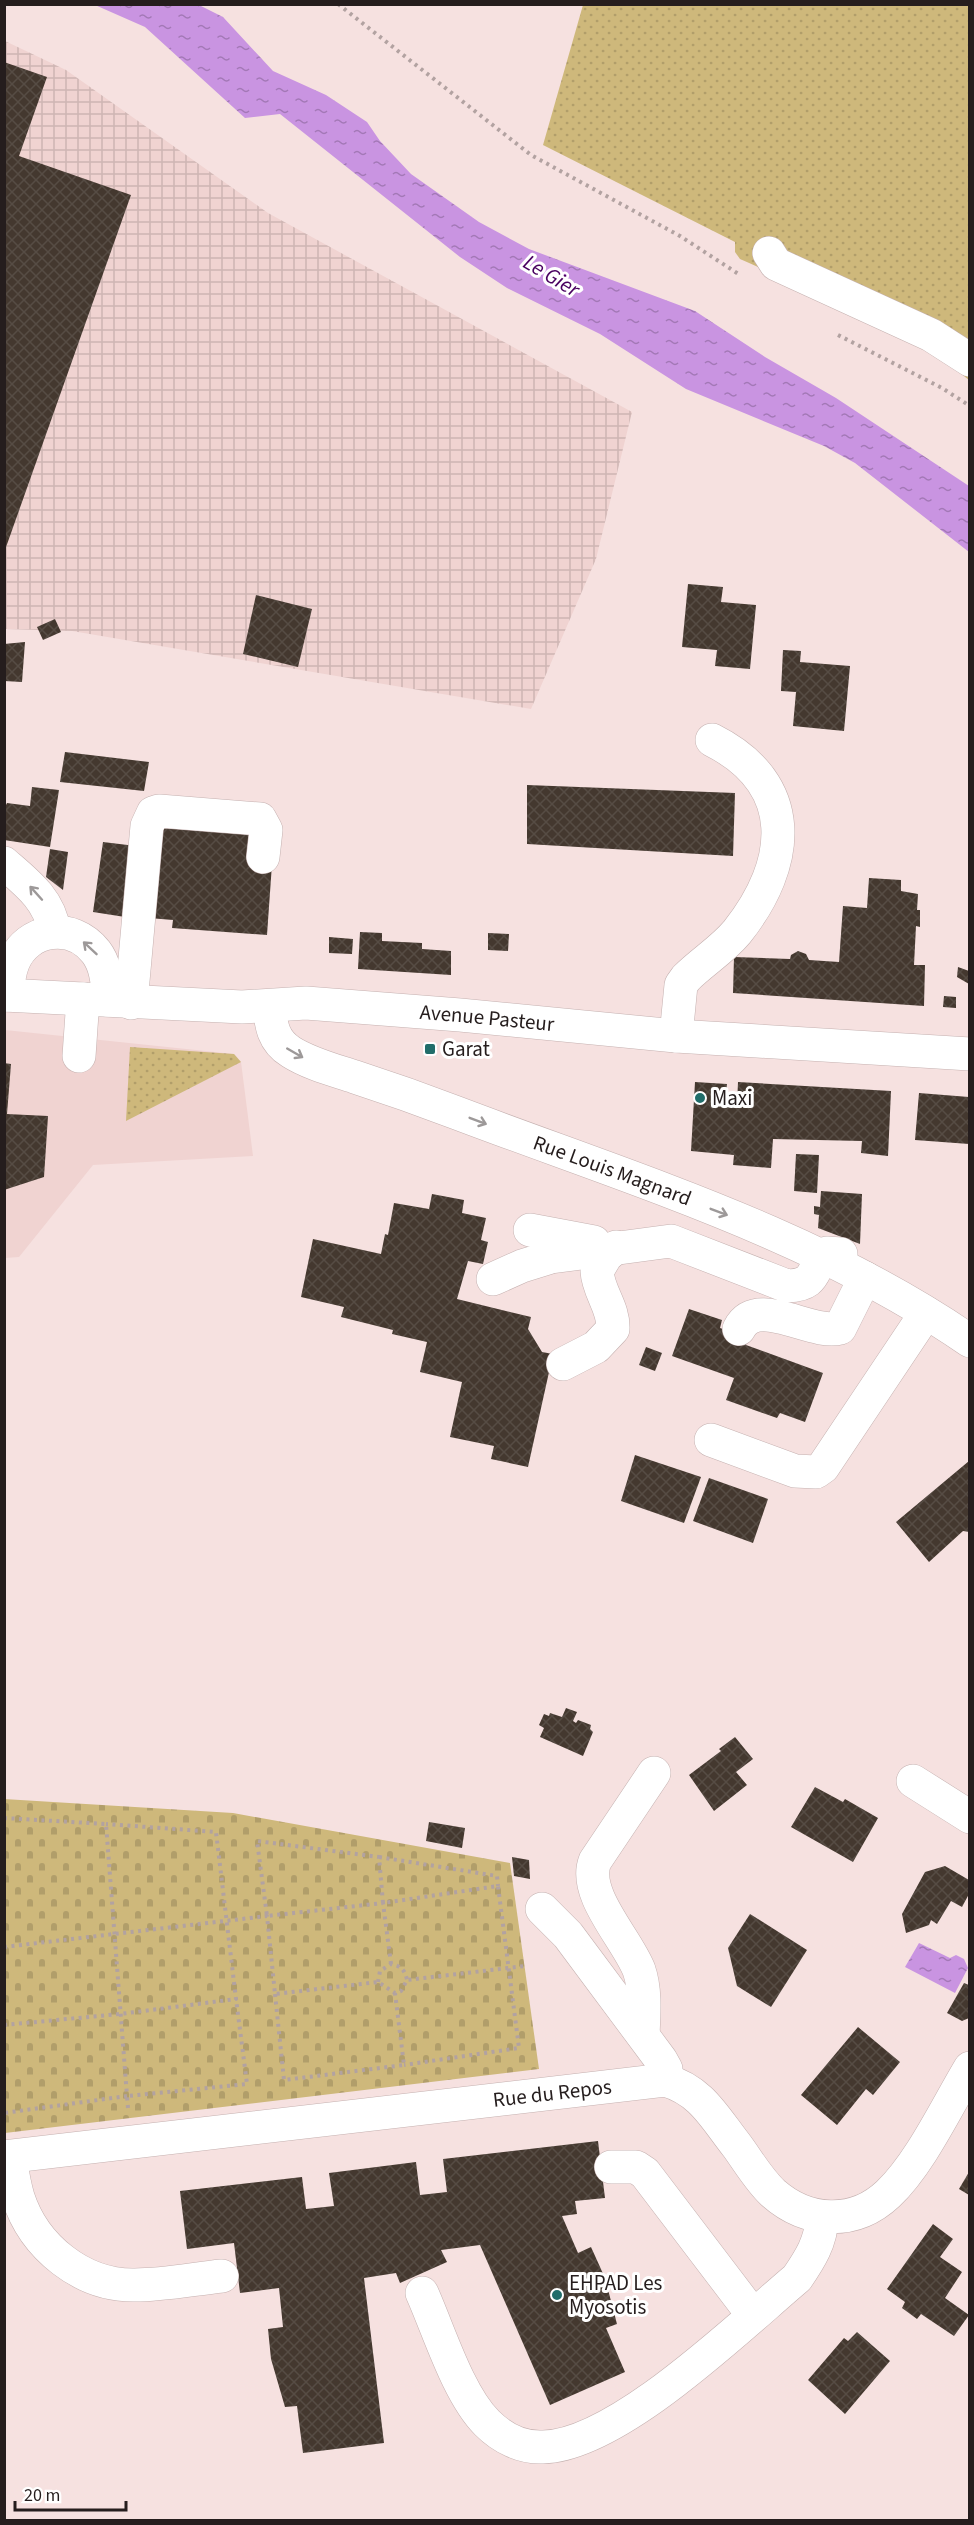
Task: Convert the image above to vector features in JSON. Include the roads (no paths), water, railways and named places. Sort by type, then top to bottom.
[{"type":"street","points":[[769,253],[776,264],[931,335],[969,360]]},
{"type":"street","points":[[676,1036],[681,985],[735,934],[748,916],[768,881],[778,845],[774,802],[766,786],[748,763],[732,750],[712,740]]},
{"type":"street","points":[[79,1056],[108,1001],[147,826],[153,813],[159,811],[260,819],[266,830],[263,857]]},
{"type":"street","points":[[4,863],[44,901],[52,915],[54,931]]},
{"type":"street","points":[[6,995],[12,964],[18,953],[28,941],[54,931],[71,934],[95,951],[108,984],[108,1001]]},
{"type":"street","name":"Avenue Pasteur","points":[[6,995],[242,1007],[306,1003],[676,1036],[969,1054]]},
{"type":"street","name":"Rue Louis Magnard","points":[[269,1006],[271,1028],[278,1041],[290,1052],[737,1219],[823,1256],[865,1278],[927,1313],[969,1341]]},
{"type":"street","points":[[530,1230],[616,1247]]},
{"type":"street","points":[[493,1279],[522,1266],[551,1257],[616,1247],[671,1242],[788,1286],[800,1286],[810,1279],[823,1256],[835,1252],[861,1260],[969,1316]]},
{"type":"street","points":[[563,1364],[596,1347],[613,1329],[614,1318],[598,1281],[597,1271],[606,1256],[616,1247]]},
{"type":"street","points":[[739,1329],[748,1317],[756,1314],[786,1319],[821,1329],[840,1328],[865,1278]]},
{"type":"street","points":[[711,1440],[795,1471],[816,1472],[823,1467],[927,1313]]},
{"type":"street","points":[[643,2035],[644,2006],[639,1971],[596,1893],[591,1870],[654,1773]]},
{"type":"street","points":[[913,1781],[969,1817]]},
{"type":"street","points":[[542,1909],[568,1935],[643,2035],[666,2069],[665,2080],[684,2086],[700,2099],[773,2193],[806,2213],[822,2218],[837,2217],[863,2210],[888,2195],[911,2167],[969,2068]]},
{"type":"street","name":"Rue du Repos","points":[[7,2157],[545,2096],[665,2080]]},
{"type":"street","points":[[7,2157],[19,2200],[37,2231],[60,2259],[83,2275],[106,2282],[134,2285],[222,2276]]},
{"type":"street","points":[[611,2167],[636,2168],[645,2173],[753,2315]]},
{"type":"street","points":[[422,2293],[470,2402],[487,2423],[507,2439],[526,2446],[564,2445],[587,2437],[617,2422],[660,2392],[797,2278],[819,2241],[822,2218]]},
{"type":"water","name":"Le Gier","points":[[95,5],[199,5],[223,17],[273,71],[326,95],[367,122],[380,141],[411,174],[479,222],[529,249],[695,311],[765,357],[836,398],[969,486],[969,552],[855,463],[824,446],[686,389],[600,334],[507,288],[460,257],[280,114],[245,118],[145,27]]},
{"type":"water","points":[[919,1943],[950,1958],[956,1955],[964,1959],[968,1968],[955,1993],[905,1967]]},
{"type":"place","name":"Garat","points":[[430,1049]]},
{"type":"place","name":"Maxi","points":[[700,1098]]},
{"type":"place","name":"EHPAD Les Myosotis","points":[[557,2295]]}]
